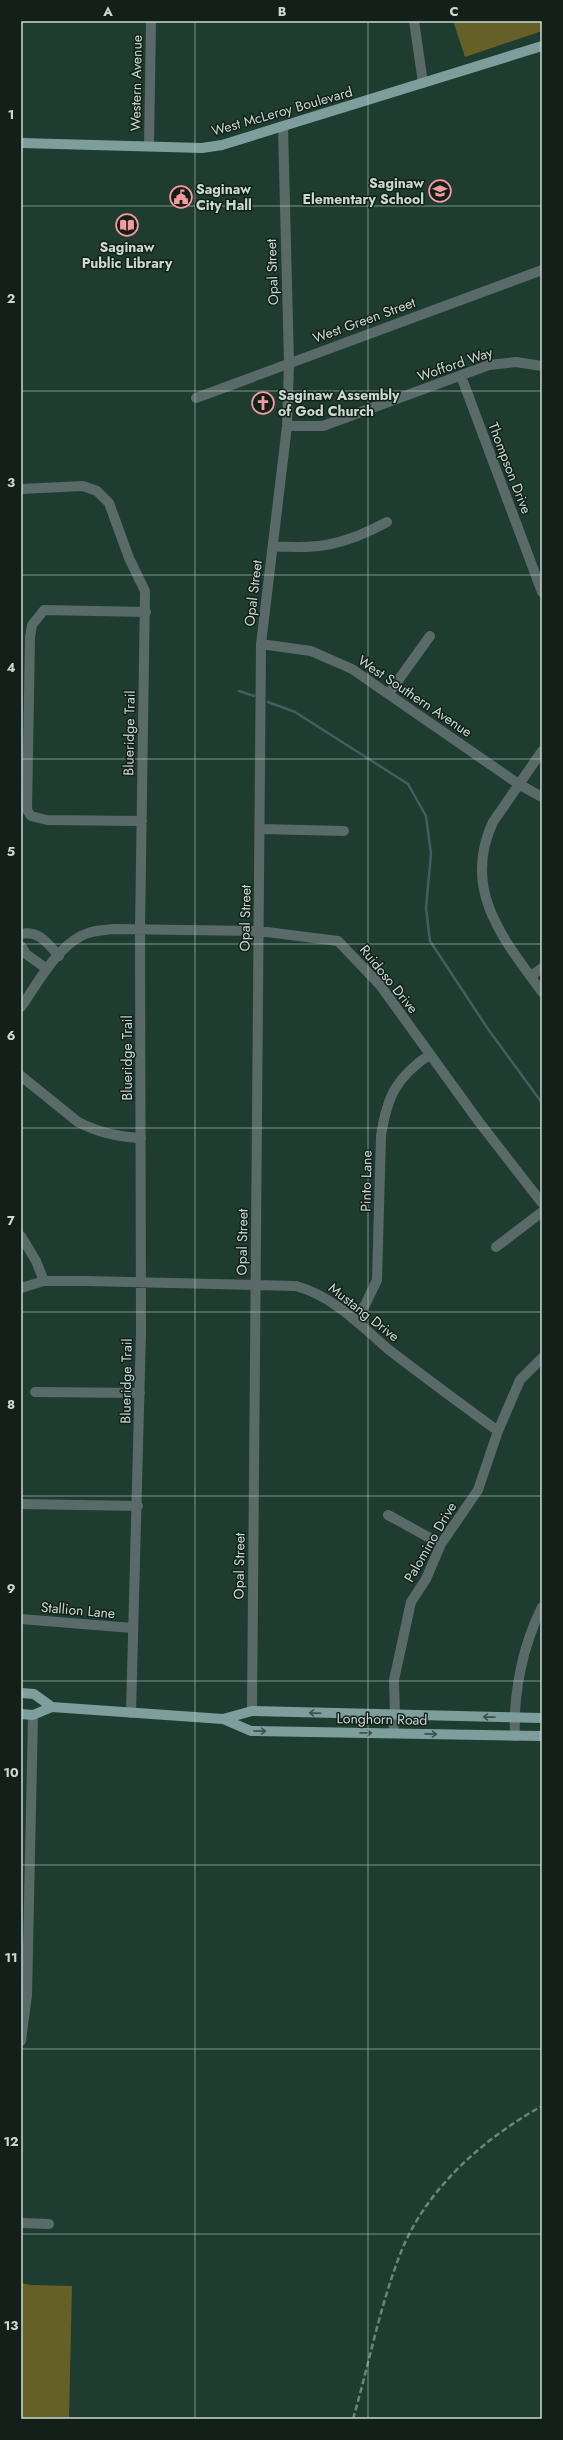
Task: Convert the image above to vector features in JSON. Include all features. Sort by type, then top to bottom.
[{"type":"main road","name":"West McLeroy Boulevard","points":[[21,143],[202,148],[222,145],[542,46]]},
{"type":"main road","points":[[21,1693],[34,1694],[52,1707]]},
{"type":"main road","name":"Longhorn Road","points":[[21,1714],[33,1715],[52,1707],[223,1719],[252,1711],[396,1716],[542,1718]]},
{"type":"main road","name":"Longhorn Road","points":[[223,1719],[251,1731],[542,1736]]},
{"type":"street","name":"Western Avenue","points":[[149,146],[150,21]]},
{"type":"street","points":[[414,21],[423,84]]},
{"type":"street","name":"Opal Street","points":[[252,1711],[261,644],[274,546],[287,426],[289,363],[282,127]]},
{"type":"street","name":"West Green Street","points":[[196,398],[542,270]]},
{"type":"street","name":"Wofford Way","points":[[287,426],[323,426],[489,365],[528,362],[542,366]]},
{"type":"street","name":"Thompson Drive","points":[[461,376],[542,592]]},
{"type":"street","name":"Blueridge Trail","points":[[21,489],[83,486],[97,491],[109,503],[129,558],[145,591],[146,612],[140,930],[140,1393],[138,1506],[132,1628],[132,1713]]},
{"type":"street","points":[[274,546],[313,548],[334,545],[366,533],[387,522]]},
{"type":"street","points":[[142,821],[47,820],[34,817],[27,810],[30,637],[32,625],[44,610],[146,612]]},
{"type":"street","points":[[389,693],[430,636]]},
{"type":"street","name":"West Southern Avenue","points":[[261,644],[291,648],[324,655],[352,669],[389,693],[520,785],[542,797]]},
{"type":"street","points":[[542,751],[520,785],[493,822],[487,835],[484,849],[482,877],[493,920],[542,992]]},
{"type":"street","points":[[260,829],[344,831]]},
{"type":"street","name":"Ruidoso Drive","points":[[21,1007],[47,969],[72,942],[93,931],[259,931],[338,941],[380,984],[430,1054],[542,1203]]},
{"type":"street","points":[[21,934],[29,932],[38,935],[59,956]]},
{"type":"street","points":[[21,946],[26,954],[47,969]]},
{"type":"street","points":[[531,976],[542,968]]},
{"type":"street","name":"Pinto Lane","points":[[353,1319],[365,1305],[377,1280],[381,1136],[384,1115],[390,1096],[398,1082],[411,1068],[430,1054]]},
{"type":"street","points":[[21,1076],[78,1122],[88,1128],[118,1137],[141,1138]]},
{"type":"street","points":[[496,1247],[542,1212]]},
{"type":"street","points":[[21,1236],[36,1261],[44,1281]]},
{"type":"street","name":"Mustang Drive","points":[[21,1288],[44,1281],[141,1281],[296,1286],[312,1290],[353,1319],[389,1349],[498,1431]]},
{"type":"street","name":"Palomino Drive","points":[[393,1733],[396,1716],[394,1680],[411,1602],[426,1579],[441,1544],[478,1490],[498,1431],[520,1380],[542,1358]]},
{"type":"street","points":[[35,1392],[140,1393]]},
{"type":"street","points":[[21,1504],[138,1506]]},
{"type":"street","points":[[388,1515],[441,1544]]},
{"type":"street","points":[[515,1736],[514,1717],[521,1665],[536,1620],[542,1607]]},
{"type":"street","name":"Stallion Lane","points":[[21,1619],[132,1628]]},
{"type":"street","points":[[21,2041],[26,1994],[26,1779],[33,1715]]},
{"type":"street","points":[[21,2223],[49,2224]]},
{"type":"shaded area","points":[[453,21],[542,21],[542,31],[465,57]]},
{"type":"shaded area","points":[[21,2283],[31,2285],[72,2286],[69,2419],[21,2419]]},
{"type":"waterway","points":[[239,691],[254,696]]},
{"type":"waterway","points":[[268,702],[295,712],[408,784],[426,816],[431,854],[426,908],[430,941],[488,1029],[542,1103]]},
{"type":"railway","points":[[353,2419],[375,2335],[394,2272],[401,2252],[425,2207],[459,2167],[478,2150],[499,2133],[542,2106]]},
{"type":"place","name":"Saginaw Elementary School","points":[[440,191]]},
{"type":"place","name":"Saginaw City Hall","points":[[181,197]]},
{"type":"place","name":"Saginaw Public Library","points":[[127,225]]},
{"type":"place","name":"Saginaw Assembly of God Church","points":[[263,403]]}]
